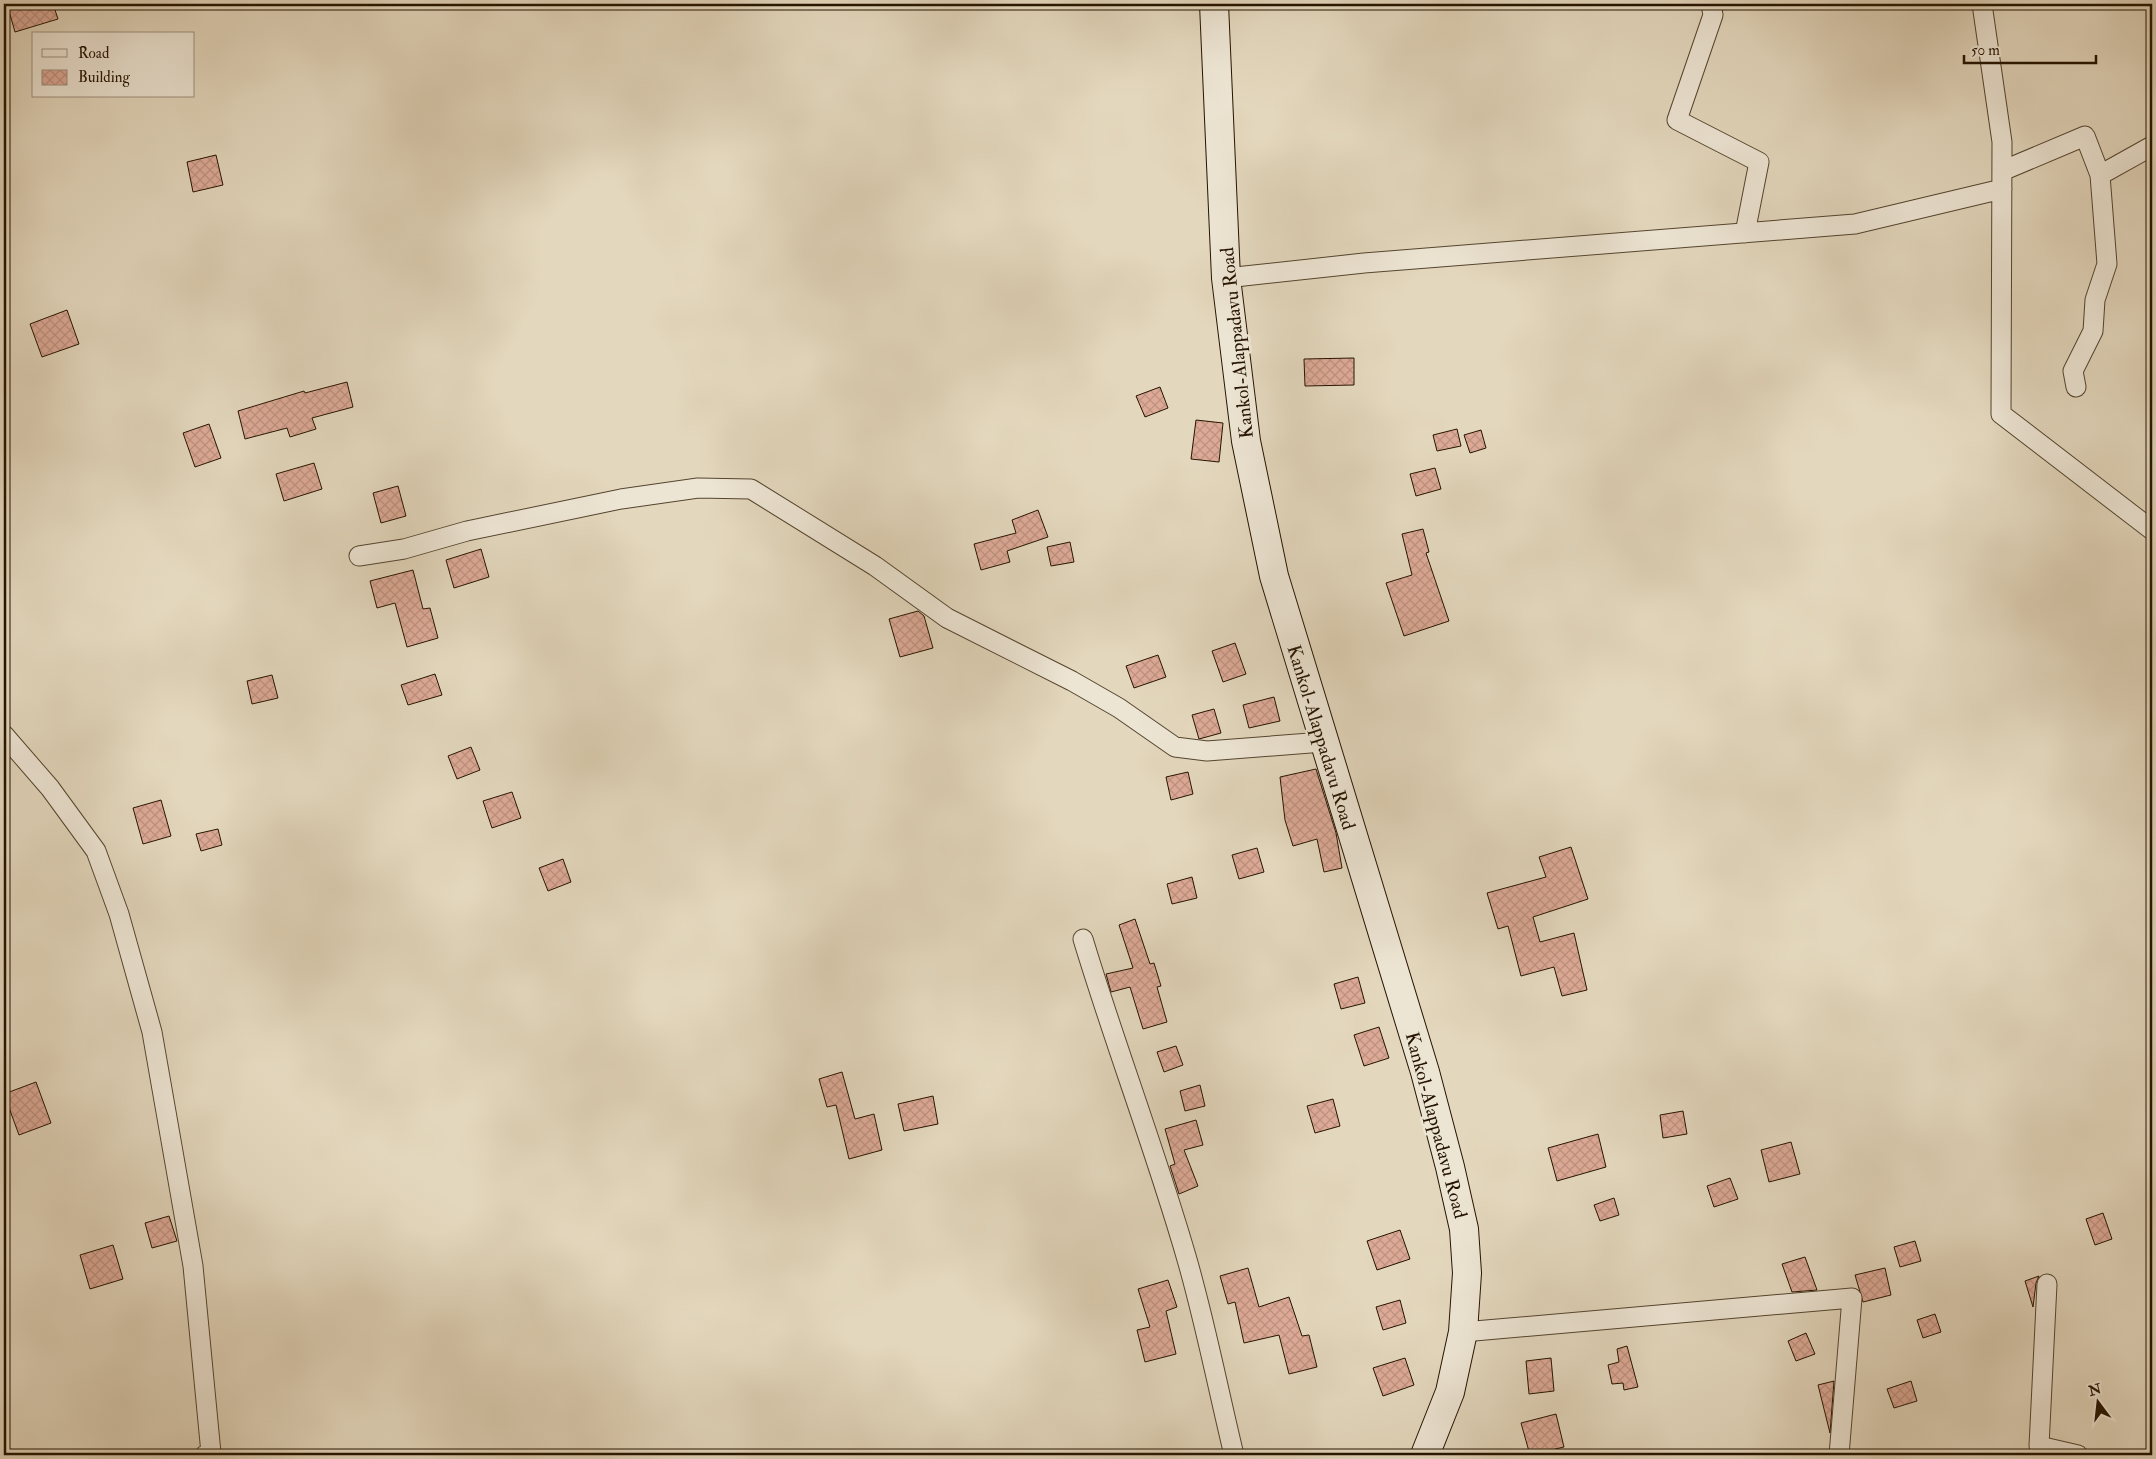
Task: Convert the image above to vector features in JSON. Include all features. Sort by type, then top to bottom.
[{"type":"main road","name":"Kankol-Alappadavu Road","points":[[1214,4],[1226,278],[1246,441],[1274,576],[1425,1072],[1450,1167],[1464,1230],[1467,1273],[1463,1332],[1450,1392],[1425,1455]]},
{"type":"street","points":[[1711,4],[1713,15],[1677,120],[1759,162],[1745,233]]},
{"type":"street","points":[[1982,4],[2002,142],[2001,414],[2152,530]]},
{"type":"street","points":[[1226,278],[1364,263],[1855,224],[2002,180],[2085,136],[2100,175],[2107,264],[2095,300],[2093,331],[2073,371],[2076,387]]},
{"type":"street","points":[[2100,175],[2152,146]]},
{"type":"street","points":[[359,556],[404,549],[467,531],[620,499],[698,488],[751,489],[876,566],[947,618],[1072,681],[1119,708],[1175,747],[1207,751],[1323,742]]},
{"type":"street","points":[[4,735],[50,788],[96,851],[119,914],[152,1032],[193,1266],[211,1453],[205,1455]]},
{"type":"street","points":[[1083,939],[1109,1026],[1149,1136],[1187,1258],[1234,1455]]},
{"type":"street","points":[[2047,1284],[2039,1446],[2078,1455]]},
{"type":"street","points":[[1463,1332],[1852,1298],[1839,1455]]},
{"type":"building","points":[[7,4],[53,4],[58,19],[15,32]]},
{"type":"building","points":[[216,155],[223,185],[193,192],[187,162]]},
{"type":"building","points":[[67,310],[79,344],[42,357],[30,324]]},
{"type":"building","points":[[1354,358],[1354,385],[1305,386],[1304,359]]},
{"type":"building","points":[[347,382],[353,407],[312,418],[316,429],[290,437],[287,428],[245,439],[238,411],[304,391],[305,393]]},
{"type":"building","points":[[1160,387],[1168,408],[1145,417],[1136,396]]},
{"type":"building","points":[[1196,420],[1223,423],[1219,462],[1191,459]]},
{"type":"building","points":[[209,424],[221,458],[195,467],[183,433]]},
{"type":"building","points":[[1457,429],[1461,446],[1437,451],[1433,435]]},
{"type":"building","points":[[1481,430],[1486,448],[1470,453],[1464,435]]},
{"type":"building","points":[[314,463],[322,489],[284,501],[276,474]]},
{"type":"building","points":[[1435,468],[1441,489],[1416,496],[1410,474]]},
{"type":"building","points":[[398,486],[406,516],[381,523],[373,493]]},
{"type":"building","points":[[1038,510],[1048,537],[1007,551],[1010,562],[981,570],[974,544],[1016,533],[1012,520]]},
{"type":"building","points":[[1423,529],[1429,552],[1426,553],[1449,621],[1404,636],[1386,583],[1412,575],[1402,534]]},
{"type":"building","points":[[1070,542],[1074,562],[1051,566],[1047,547]]},
{"type":"building","points":[[481,549],[489,577],[454,588],[446,560]]},
{"type":"building","points":[[413,570],[423,609],[430,608],[438,638],[407,647],[395,603],[377,608],[370,581]]},
{"type":"building","points":[[918,611],[924,616],[933,648],[900,657],[889,619]]},
{"type":"building","points":[[1235,643],[1246,674],[1223,682],[1212,651]]},
{"type":"building","points":[[1158,655],[1166,677],[1134,688],[1126,666]]},
{"type":"building","points":[[435,674],[442,695],[408,705],[401,685]]},
{"type":"building","points":[[272,675],[278,698],[252,704],[247,681]]},
{"type":"building","points":[[1274,697],[1280,721],[1249,728],[1243,705]]},
{"type":"building","points":[[1214,709],[1221,733],[1199,739],[1192,715]]},
{"type":"building","points":[[471,747],[480,770],[457,779],[448,756]]},
{"type":"building","points":[[1316,769],[1336,833],[1342,868],[1324,872],[1317,839],[1293,846],[1285,820],[1280,777]]},
{"type":"building","points":[[1188,772],[1193,794],[1171,800],[1166,777]]},
{"type":"building","points":[[512,792],[521,818],[492,828],[483,801]]},
{"type":"building","points":[[161,800],[171,836],[143,844],[133,808]]},
{"type":"building","points":[[218,829],[222,845],[201,851],[196,834]]},
{"type":"building","points":[[1571,847],[1588,899],[1533,917],[1540,942],[1574,933],[1587,990],[1562,996],[1554,967],[1521,976],[1508,926],[1498,929],[1487,893],[1546,877],[1539,857]]},
{"type":"building","points":[[1257,848],[1264,872],[1239,879],[1232,855]]},
{"type":"building","points":[[563,859],[571,882],[548,891],[539,868]]},
{"type":"building","points":[[1192,877],[1197,898],[1172,904],[1167,884]]},
{"type":"building","points":[[1135,919],[1150,964],[1154,963],[1161,986],[1157,987],[1167,1022],[1143,1029],[1130,987],[1111,992],[1106,974],[1133,968],[1119,925]]},
{"type":"building","points":[[1358,977],[1365,1003],[1341,1009],[1334,984]]},
{"type":"building","points":[[1379,1027],[1389,1058],[1364,1066],[1354,1035]]},
{"type":"building","points":[[1176,1046],[1183,1065],[1164,1072],[1157,1052]]},
{"type":"building","points":[[842,1072],[855,1119],[874,1114],[882,1150],[849,1159],[836,1105],[827,1107],[819,1079]]},
{"type":"building","points":[[36,1082],[51,1123],[19,1135],[4,1094]]},
{"type":"building","points":[[1200,1085],[1205,1106],[1185,1111],[1180,1091]]},
{"type":"building","points":[[933,1096],[938,1124],[904,1131],[898,1104]]},
{"type":"building","points":[[1333,1099],[1340,1126],[1315,1133],[1307,1106]]},
{"type":"building","points":[[1683,1111],[1687,1134],[1663,1138],[1660,1115]]},
{"type":"building","points":[[1196,1120],[1203,1145],[1184,1150],[1198,1186],[1179,1194],[1170,1166],[1175,1164],[1165,1129]]},
{"type":"building","points":[[1598,1134],[1606,1167],[1557,1181],[1548,1148]]},
{"type":"building","points":[[1791,1142],[1800,1174],[1769,1182],[1761,1150]]},
{"type":"building","points":[[1730,1178],[1738,1199],[1714,1207],[1707,1186]]},
{"type":"building","points":[[1614,1198],[1619,1215],[1600,1221],[1594,1205]]},
{"type":"building","points":[[2103,1213],[2112,1239],[2095,1245],[2086,1219]]},
{"type":"building","points":[[169,1216],[177,1241],[152,1248],[145,1223]]},
{"type":"building","points":[[1400,1230],[1410,1259],[1377,1270],[1367,1241]]},
{"type":"building","points":[[1915,1241],[1921,1261],[1900,1267],[1894,1247]]},
{"type":"building","points":[[113,1245],[123,1279],[90,1289],[80,1255]]},
{"type":"building","points":[[1805,1257],[1817,1290],[1792,1292],[1782,1264]]},
{"type":"building","points":[[1248,1268],[1259,1307],[1289,1297],[1302,1336],[1309,1335],[1317,1367],[1289,1374],[1279,1335],[1244,1343],[1235,1302],[1228,1304],[1220,1276]]},
{"type":"building","points":[[1885,1268],[1891,1295],[1863,1302],[1855,1275]]},
{"type":"building","points":[[2039,1276],[2036,1283],[2033,1307],[2025,1281]]},
{"type":"building","points":[[1168,1280],[1177,1307],[1166,1311],[1176,1354],[1145,1362],[1137,1330],[1150,1327],[1138,1289]]},
{"type":"building","points":[[1400,1300],[1406,1323],[1383,1330],[1376,1307]]},
{"type":"building","points":[[1935,1314],[1941,1332],[1923,1338],[1917,1320]]},
{"type":"building","points":[[1806,1333],[1815,1354],[1796,1361],[1788,1341]]},
{"type":"building","points":[[1627,1346],[1638,1387],[1624,1390],[1623,1383],[1612,1384],[1608,1365],[1619,1362],[1617,1349]]},
{"type":"building","points":[[1405,1358],[1414,1385],[1383,1396],[1373,1368]]},
{"type":"building","points":[[1551,1358],[1554,1391],[1529,1394],[1526,1361]]},
{"type":"building","points":[[1834,1381],[1830,1433],[1818,1385]]},
{"type":"building","points":[[1911,1381],[1917,1401],[1894,1408],[1887,1389]]},
{"type":"building","points":[[1556,1414],[1564,1447],[1530,1455],[1521,1423]]}]
